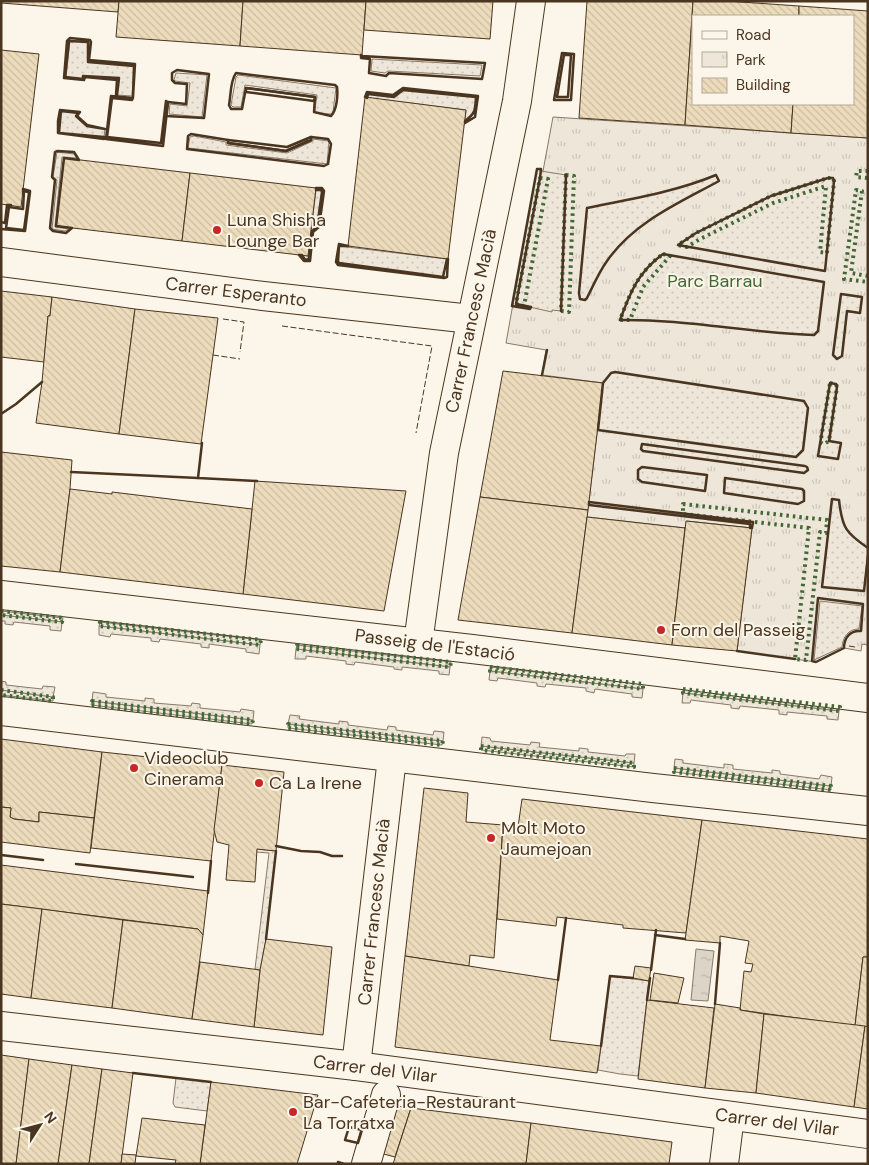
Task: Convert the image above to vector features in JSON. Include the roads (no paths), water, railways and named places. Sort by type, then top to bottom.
[{"type":"street","name":"Carrer Francesc Macià","points":[[418,643],[444,454],[517,101],[530,1]]},
{"type":"street","name":"Carrer Esperanto","points":[[1,262],[263,296],[471,319]]},
{"type":"street","name":"Passeig de l'Estació","points":[[1,595],[418,643],[868,698]]},
{"type":"street","points":[[1,711],[392,758],[868,811]]},
{"type":"street","name":"Carrer Francesc Macià","points":[[356,1066],[392,758]]},
{"type":"street","name":"Carrer del Vilar","points":[[1,1026],[356,1066],[868,1134]]},
{"type":"street","points":[[366,1164],[386,1095]]},
{"type":"street","points":[[724,1164],[730,1116]]},
{"type":"water","points":[[696,949],[714,951],[708,1001],[691,1000]]},
{"type":"place","name":"Luna Shisha Lounge Bar","points":[[217,230]]},
{"type":"place","name":"Forn del Passeig","points":[[661,630]]},
{"type":"place","name":"Videoclub Cinerama","points":[[134,768]]},
{"type":"place","name":"Ca La Irene","points":[[259,783]]},
{"type":"place","name":"Molt Moto Jaumejoan","points":[[491,838]]},
{"type":"place","name":"Bar-Cafeteria-Restaurant La Torratxa","points":[[293,1112]]},
{"type":"park label","name":"Parc Barrau","points":[[715,281]]}]
